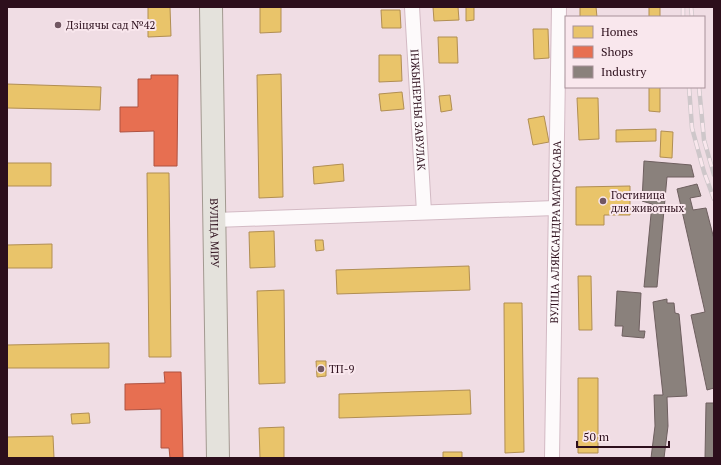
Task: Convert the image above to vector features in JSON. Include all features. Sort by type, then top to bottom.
[{"type":"main road","name":"ВУЛІЦА МІРУ","points":[[211,7],[218,458]]},
{"type":"street","name":"ІНЖЫНЕРНЫ ЗАВУЛАК","points":[[412,7],[424,212]]},
{"type":"street","name":"ВУЛІЦА АЛЯКСАНДРА МАТРОСАВА","points":[[552,458],[559,7]]},
{"type":"street","points":[[215,220],[555,208]]},
{"type":"building: Homes","points":[[148,7],[170,7],[171,36],[148,37]]},
{"type":"building: Homes","points":[[260,7],[281,7],[281,32],[260,33]]},
{"type":"building: Homes","points":[[433,7],[458,7],[459,20],[434,21]]},
{"type":"building: Homes","points":[[466,7],[474,7],[474,20],[466,21]]},
{"type":"building: Homes","points":[[580,7],[596,7],[597,16],[580,16]]},
{"type":"building: Homes","points":[[649,7],[660,7],[660,16],[649,16]]},
{"type":"building: Homes","points":[[381,10],[400,10],[401,28],[382,28]]},
{"type":"building: Homes","points":[[533,29],[548,29],[549,58],[534,59]]},
{"type":"building: Homes","points":[[438,37],[457,37],[458,63],[439,63]]},
{"type":"building: Homes","points":[[379,55],[401,55],[402,81],[379,82]]},
{"type":"building: Homes","points":[[281,74],[283,197],[259,198],[257,75]]},
{"type":"building: Homes","points":[[7,84],[101,87],[100,110],[7,108]]},
{"type":"building: Homes","points":[[649,88],[660,88],[660,112],[649,111]]},
{"type":"building: Homes","points":[[402,92],[404,109],[381,111],[379,94]]},
{"type":"building: Homes","points":[[450,95],[452,110],[441,112],[439,96]]},
{"type":"building: Homes","points":[[577,98],[598,98],[599,139],[579,140]]},
{"type":"building: Homes","points":[[544,116],[549,142],[533,145],[528,119]]},
{"type":"building: Homes","points":[[656,129],[656,141],[616,142],[616,130]]},
{"type":"building: Homes","points":[[661,131],[673,132],[672,158],[660,157]]},
{"type":"building: Homes","points":[[7,163],[51,163],[51,186],[7,186]]},
{"type":"building: Homes","points":[[343,164],[344,181],[314,184],[313,167]]},
{"type":"building: Homes","points":[[147,173],[169,173],[171,357],[149,357]]},
{"type":"building: Homes","name":"Гостиница для животных","points":[[630,186],[630,215],[604,215],[604,225],[576,225],[576,187]]},
{"type":"building: Homes","points":[[274,231],[275,267],[250,268],[249,232]]},
{"type":"building: Homes","points":[[315,240],[323,240],[324,250],[316,251]]},
{"type":"building: Homes","points":[[52,244],[52,268],[7,268],[7,245]]},
{"type":"building: Homes","points":[[469,266],[470,290],[337,294],[336,270]]},
{"type":"building: Homes","points":[[578,276],[591,276],[592,330],[579,330]]},
{"type":"building: Homes","points":[[284,290],[285,383],[259,384],[257,291]]},
{"type":"building: Homes","points":[[504,303],[522,303],[524,452],[505,453]]},
{"type":"building: Homes","points":[[109,343],[109,368],[7,368],[7,345]]},
{"type":"building: Homes","name":"ТП-9","points":[[316,361],[326,361],[326,376],[317,377]]},
{"type":"building: Homes","points":[[578,378],[598,378],[598,453],[578,453]]},
{"type":"building: Homes","points":[[470,390],[471,414],[339,418],[339,394]]},
{"type":"building: Homes","points":[[89,413],[90,423],[72,424],[71,414]]},
{"type":"building: Homes","points":[[284,427],[284,458],[260,458],[259,428]]},
{"type":"building: Homes","points":[[53,436],[54,458],[7,458],[7,437]]},
{"type":"building: Homes","points":[[443,452],[462,452],[462,458],[443,458]]},
{"type":"building: Shops","points":[[151,75],[178,75],[177,166],[154,166],[154,131],[120,132],[120,107],[138,107],[138,79],[151,79]]},
{"type":"building: Shops","points":[[164,372],[181,372],[183,458],[170,458],[169,448],[161,448],[161,409],[125,410],[125,384],[165,383]]},
{"type":"building: Industry","points":[[644,161],[691,165],[694,177],[667,177],[657,287],[644,287],[652,204],[642,201]]},
{"type":"building: Industry","points":[[697,184],[701,196],[690,198],[693,210],[706,208],[714,239],[714,388],[707,390],[691,315],[705,312],[677,189]]},
{"type":"building: Industry","points":[[617,291],[641,293],[639,331],[645,331],[644,338],[622,336],[623,326],[615,326]]},
{"type":"building: Industry","points":[[667,299],[667,303],[674,303],[675,313],[679,314],[687,396],[667,397],[668,426],[664,458],[651,458],[655,426],[654,395],[663,395],[653,302]]},
{"type":"building: Industry","points":[[706,403],[714,403],[714,458],[705,458]]},
{"type":"railway","points":[[683,7],[683,16]]},
{"type":"railway","points":[[691,7],[692,16]]},
{"type":"railway","points":[[689,88],[692,128],[704,172],[714,199]]},
{"type":"railway","points":[[699,88],[704,140],[714,175]]},
{"type":"place","name":"Дзіцячы сад №42","points":[[58,25]]},
{"type":"place","name":"Гостиница для животных","points":[[603,201]]},
{"type":"place","name":"ТП-9","points":[[321,369]]}]
